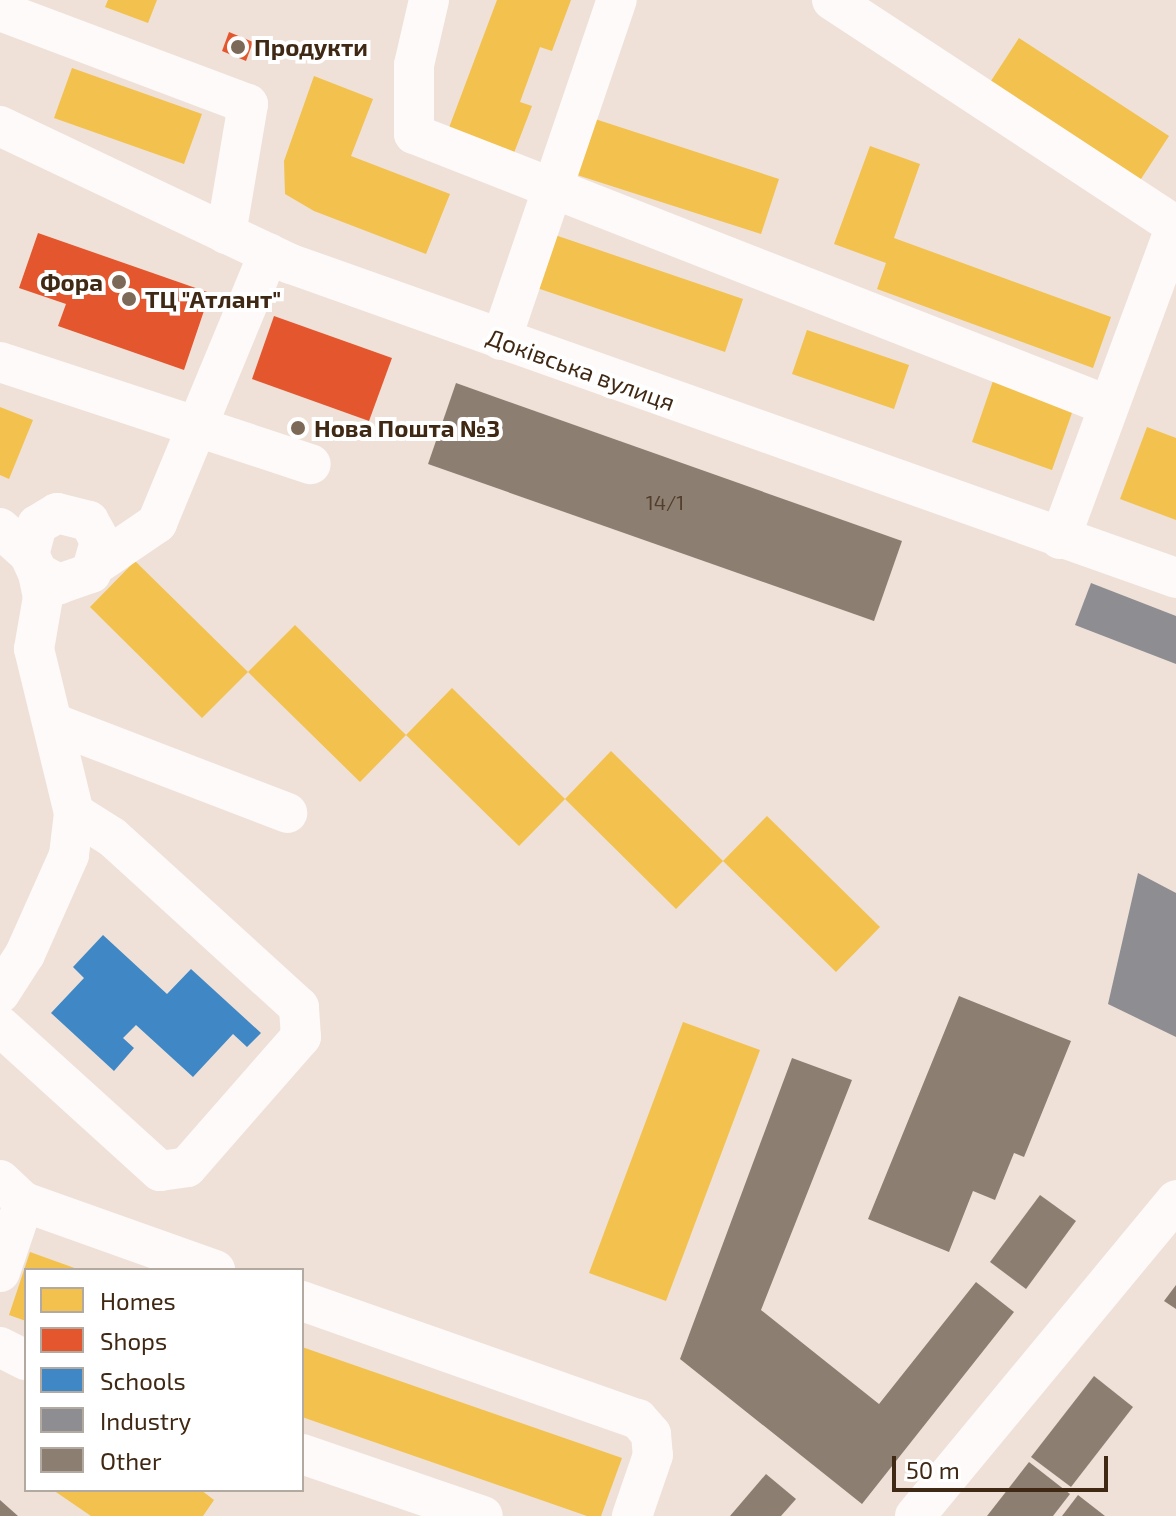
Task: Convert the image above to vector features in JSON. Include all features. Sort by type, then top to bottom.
[{"type":"street","points":[[429,0],[414,65],[414,134],[552,191],[1109,406]]},
{"type":"street","points":[[501,340],[617,0]]},
{"type":"street","points":[[832,0],[1176,226],[1060,539]]},
{"type":"street","points":[[0,11],[248,104],[226,234]]},
{"type":"street","name":"Доківська вулиця","points":[[0,126],[269,253],[501,340],[1176,578]]},
{"type":"street","points":[[17,545],[59,584],[89,572],[157,523],[269,253]]},
{"type":"street","points":[[0,362],[311,464]]},
{"type":"street","points":[[17,545],[31,535],[46,517],[68,512],[118,530],[157,523]]},
{"type":"street","points":[[34,649],[89,572],[100,541],[89,521]]},
{"type":"street","points":[[0,993],[25,954],[69,855],[74,813],[34,649],[43,597],[17,545]]},
{"type":"street","points":[[53,723],[287,813]]},
{"type":"street","points":[[0,1026],[160,1171],[187,1167],[301,1037],[299,1007],[112,837],[74,813]]},
{"type":"street","points":[[0,1272],[12,1191],[210,1268]]},
{"type":"street","points":[[915,1516],[1176,1200]]},
{"type":"street","points":[[304,1302],[638,1419],[651,1434],[653,1455],[632,1516]]},
{"type":"street","points":[[0,1347],[24,1359]]},
{"type":"street","points":[[304,1455],[483,1516]]},
{"type":"building: Homes","points":[[108,0],[157,0],[148,23],[105,7]]},
{"type":"building: Homes","points":[[497,0],[571,0],[552,51],[540,47],[520,102],[532,106],[512,158],[447,133]]},
{"type":"building: Homes","points":[[1019,38],[1169,136],[1139,182],[989,84]]},
{"type":"building: Homes","points":[[72,68],[202,114],[184,164],[54,118]]},
{"type":"building: Homes","points":[[314,76],[373,99],[351,156],[450,194],[426,254],[314,211],[285,194],[284,161]]},
{"type":"building: Homes","points":[[595,119],[779,179],[761,234],[577,175]]},
{"type":"building: Homes","points":[[870,146],[920,164],[894,238],[1111,317],[1093,368],[877,289],[886,263],[834,244]]},
{"type":"building: Homes","points":[[555,235],[743,299],[725,352],[537,288]]},
{"type":"building: Homes","points":[[807,330],[909,365],[894,409],[792,374]]},
{"type":"building: Homes","points":[[994,378],[1074,407],[1052,470],[972,442]]},
{"type":"building: Homes","points":[[0,407],[33,420],[9,479],[0,475]]},
{"type":"building: Homes","points":[[1147,427],[1176,438],[1176,520],[1120,499]]},
{"type":"building: Homes","points":[[135,561],[248,672],[202,718],[90,607]]},
{"type":"building: Homes","points":[[295,625],[406,735],[360,782],[248,672]]},
{"type":"building: Homes","points":[[452,688],[565,799],[519,846],[406,735]]},
{"type":"building: Homes","points":[[611,751],[723,861],[676,909],[565,799]]},
{"type":"building: Homes","points":[[767,816],[880,927],[836,972],[723,861]]},
{"type":"building: Homes","points":[[683,1022],[760,1050],[666,1301],[589,1273]]},
{"type":"building: Homes","points":[[30,1252],[74,1268],[25,1268]]},
{"type":"building: Homes","points":[[24,1270],[24,1320],[9,1315]]},
{"type":"building: Homes","points":[[304,1348],[622,1458],[601,1516],[587,1516],[304,1418]]},
{"type":"building: Homes","points":[[56,1492],[204,1492],[214,1500],[203,1516],[91,1516]]},
{"type":"building: Shops","name":"Продукти","points":[[229,32],[253,42],[246,61],[222,51]]},
{"type":"building: Shops","name":"ТЦ \"Атлант\"","points":[[38,233],[210,293],[184,370],[58,326],[66,304],[19,288]]},
{"type":"building: Shops","points":[[274,316],[392,358],[369,421],[252,379]]},
{"type":"building: Schools","points":[[103,935],[167,994],[191,969],[261,1033],[247,1047],[233,1034],[193,1077],[136,1025],[123,1038],[134,1048],[114,1071],[51,1013],[84,978],[73,967]]},
{"type":"building: Industry","points":[[1091,583],[1176,616],[1176,664],[1075,625]]},
{"type":"building: Industry","points":[[1138,873],[1176,893],[1176,1037],[1108,1004]]},
{"type":"building: Other","points":[[456,383],[902,541],[874,621],[428,464]]},
{"type":"building: Other","points":[[959,996],[1071,1041],[1024,1157],[1014,1153],[995,1200],[973,1191],[949,1252],[868,1219]]},
{"type":"building: Other","points":[[792,1058],[852,1080],[761,1310],[879,1404],[976,1282],[1014,1312],[862,1504],[680,1359]]},
{"type":"building: Other","points":[[1040,1195],[1076,1221],[1026,1289],[990,1262]]},
{"type":"building: Other","points":[[1176,1285],[1176,1309],[1164,1301]]},
{"type":"building: Other","points":[[1094,1376],[1133,1407],[1071,1487],[1031,1457]]},
{"type":"building: Other","points":[[1029,1462],[1070,1494],[1053,1516],[987,1516]]},
{"type":"building: Other","points":[[766,1474],[796,1499],[781,1516],[730,1516]]},
{"type":"building: Other","points":[[1078,1495],[1105,1516],[1062,1516]]},
{"type":"building: Other","points":[[0,1500],[18,1516],[0,1516]]},
{"type":"place","name":"Продукти","points":[[238,47]]},
{"type":"place","name":"Фора","points":[[119,282]]},
{"type":"place","name":"ТЦ \"Атлант\"","points":[[129,299]]},
{"type":"place","name":"Нова Пошта №3","points":[[298,428]]}]
